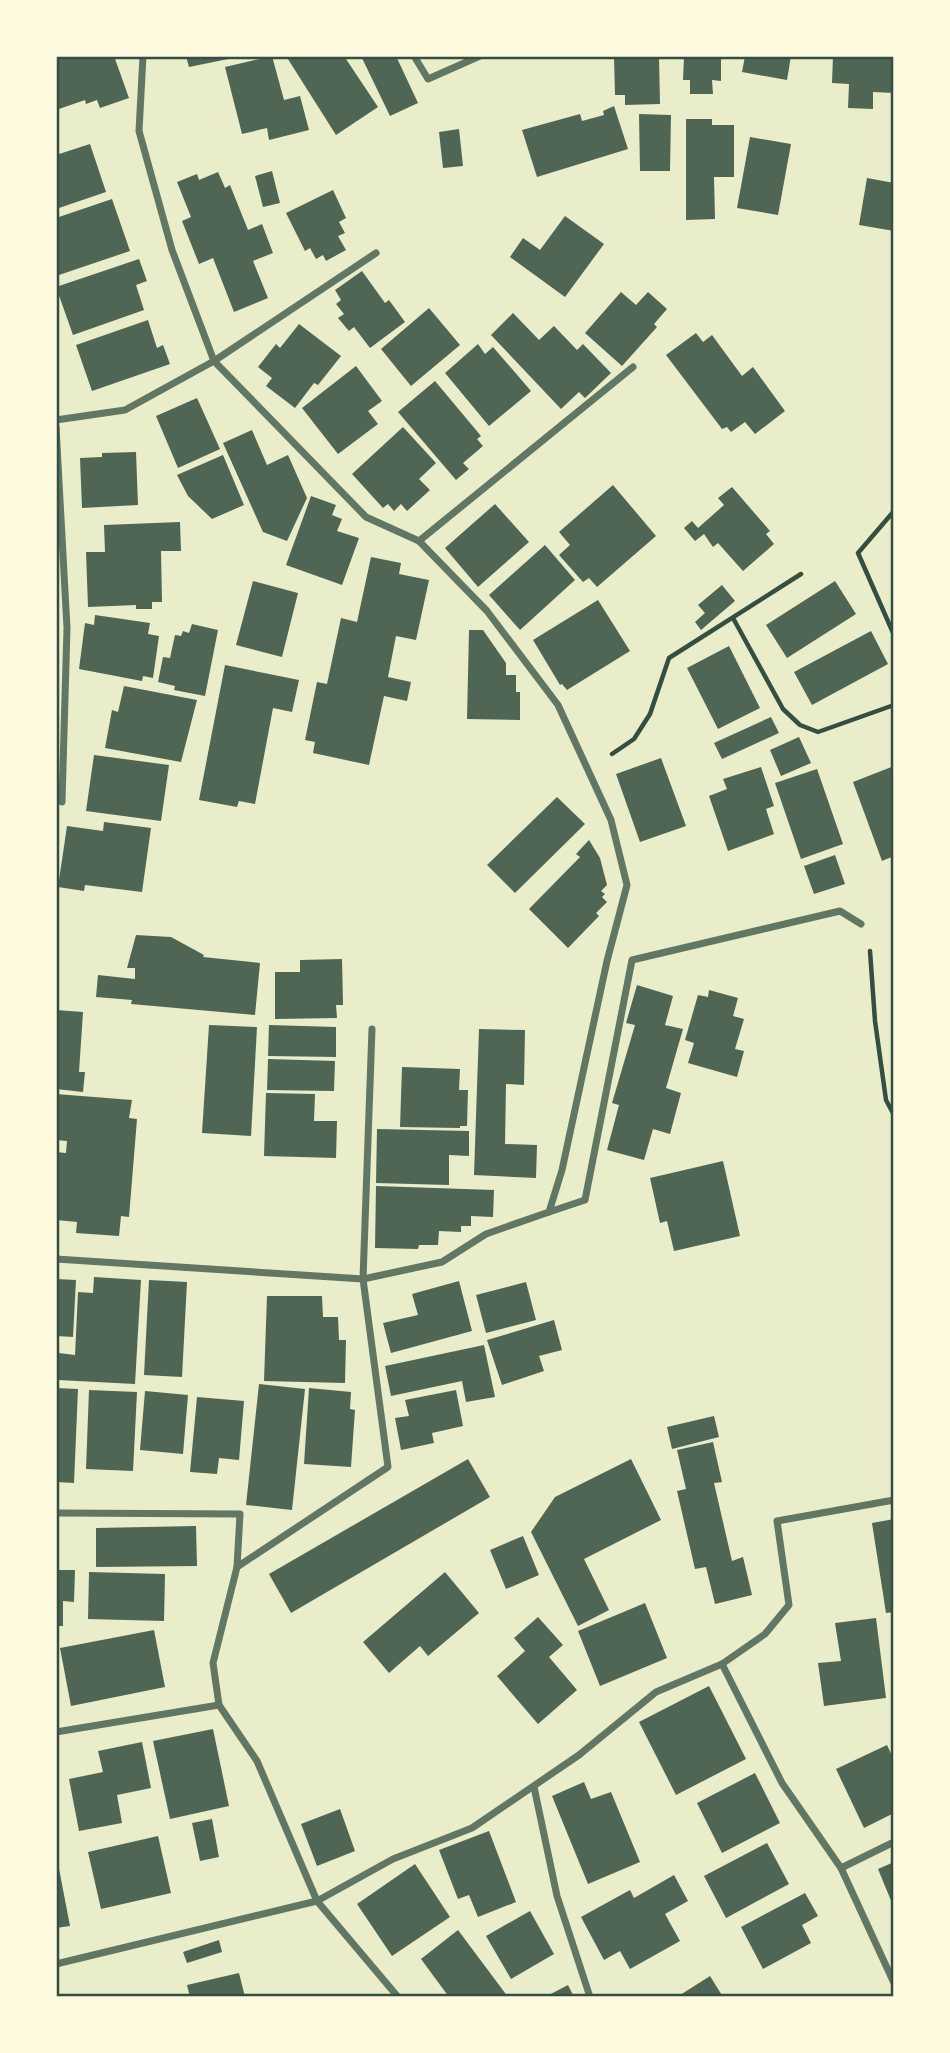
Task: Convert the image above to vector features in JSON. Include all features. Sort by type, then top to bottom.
[{"type":"street","points":[[143,56],[139,131],[172,250],[215,361],[366,516],[419,541],[487,611],[558,705],[611,820],[627,885],[607,961],[562,1170],[549,1212]]},
{"type":"street","points":[[414,56],[428,79],[480,56]]},
{"type":"street","points":[[56,420],[125,410],[215,361],[376,253]]},
{"type":"street","points":[[419,541],[633,367]]},
{"type":"street","points":[[56,427],[67,628],[62,802]]},
{"type":"street","points":[[56,1259],[363,1279],[442,1262],[486,1234],[585,1200],[632,960],[840,911],[861,924]]},
{"type":"street","points":[[237,1567],[388,1467],[363,1279],[372,1029]]},
{"type":"street","points":[[56,1964],[317,1900],[394,1859],[472,1829],[579,1755],[656,1692],[722,1664],[765,1634],[789,1605],[777,1521],[894,1500]]},
{"type":"street","points":[[56,1513],[240,1514],[237,1567],[214,1663],[219,1704],[257,1760],[317,1900],[398,1997]]},
{"type":"street","points":[[722,1664],[782,1783],[841,1868],[894,1983]]},
{"type":"street","points":[[56,1732],[219,1704]]},
{"type":"street","points":[[534,1787],[557,1896],[590,1997]]},
{"type":"street","points":[[841,1868],[894,1842]]},
{"type":"path","points":[[894,511],[858,553],[894,635]]},
{"type":"path","points":[[587,769],[634,739],[650,714],[668,658],[801,574]]},
{"type":"path","points":[[733,618],[783,709],[800,725],[818,732],[894,705]]},
{"type":"path","points":[[861,924],[870,945],[875,1021],[886,1100],[894,1115]]},
{"type":"building","points":[[56,56],[114,56],[129,98],[100,108],[97,100],[86,104],[85,100],[56,110]]},
{"type":"building","points":[[186,56],[238,56],[238,57],[189,67]]},
{"type":"building","points":[[272,56],[284,100],[300,96],[309,130],[269,140],[267,128],[242,134],[225,67]]},
{"type":"building","points":[[286,56],[344,56],[378,107],[336,135]]},
{"type":"building","points":[[361,56],[396,56],[418,103],[390,116]]},
{"type":"building","points":[[614,56],[659,56],[660,104],[625,105],[625,95],[615,95]]},
{"type":"building","points":[[684,56],[721,56],[721,81],[712,80],[713,94],[690,94],[690,80],[683,80]]},
{"type":"building","points":[[745,56],[791,56],[787,80],[742,72]]},
{"type":"building","points":[[833,56],[894,56],[894,93],[873,92],[873,109],[848,108],[849,84],[832,83]]},
{"type":"building","points":[[614,106],[628,149],[537,177],[522,130],[580,114],[582,121],[604,115],[603,111]]},
{"type":"building","points":[[639,114],[671,115],[670,171],[640,171]]},
{"type":"building","points":[[686,119],[712,119],[712,125],[734,125],[734,177],[714,177],[715,219],[686,220]]},
{"type":"building","points":[[459,129],[463,166],[443,168],[439,132]]},
{"type":"building","points":[[750,137],[791,144],[778,215],[737,208]]},
{"type":"building","points":[[90,144],[106,192],[56,209],[56,155]]},
{"type":"building","points":[[272,171],[280,203],[263,207],[255,176]]},
{"type":"building","points":[[218,172],[225,188],[230,185],[248,230],[262,224],[273,253],[253,261],[268,298],[234,312],[213,258],[199,264],[182,221],[191,217],[177,182],[197,174],[199,180]]},
{"type":"building","points":[[867,178],[894,183],[894,231],[859,225]]},
{"type":"building","points":[[333,190],[346,218],[339,222],[345,233],[338,236],[346,250],[326,261],[323,255],[316,259],[310,248],[305,251],[286,213]]},
{"type":"building","points":[[112,199],[130,251],[56,276],[56,218]]},
{"type":"building","points":[[565,216],[604,244],[565,297],[510,257],[523,238],[540,250]]},
{"type":"building","points":[[139,259],[147,281],[136,285],[144,310],[73,335],[56,287]]},
{"type":"building","points":[[362,271],[385,303],[389,300],[405,322],[370,348],[354,327],[349,331],[338,318],[344,314],[336,304],[341,300],[335,290]]},
{"type":"building","points":[[621,292],[636,305],[648,292],[667,309],[654,324],[657,327],[622,366],[585,333]]},
{"type":"building","points":[[429,308],[460,345],[411,386],[381,349]]},
{"type":"building","points":[[513,313],[539,340],[554,326],[577,350],[583,344],[611,373],[585,398],[579,392],[561,409],[491,335]]},
{"type":"building","points":[[148,320],[157,348],[163,345],[170,364],[92,391],[76,345]]},
{"type":"building","points":[[299,324],[341,356],[318,385],[314,383],[295,408],[266,386],[272,378],[258,367],[276,344],[280,348]]},
{"type":"building","points":[[696,333],[703,342],[712,335],[742,376],[753,367],[785,411],[755,434],[745,422],[731,432],[727,427],[722,429],[666,355]]},
{"type":"building","points":[[478,344],[485,354],[493,347],[531,391],[489,426],[445,373]]},
{"type":"building","points":[[356,366],[382,401],[368,411],[378,424],[338,454],[302,408]]},
{"type":"building","points":[[435,381],[481,436],[477,439],[483,446],[463,463],[469,469],[456,480],[398,412]]},
{"type":"building","points":[[197,398],[220,449],[178,468],[156,416]]},
{"type":"building","points":[[403,427],[436,463],[419,479],[430,490],[407,511],[401,504],[394,511],[388,504],[383,508],[352,474]]},
{"type":"building","points":[[252,430],[267,465],[288,455],[307,498],[287,541],[263,532],[223,443]]},
{"type":"building","points":[[136,452],[138,505],[82,508],[80,458],[102,457],[102,453]]},
{"type":"building","points":[[223,455],[244,505],[212,519],[188,496],[177,475]]},
{"type":"building","points":[[613,485],[656,536],[597,587],[589,578],[583,582],[559,555],[570,545],[559,532]]},
{"type":"building","points":[[732,487],[770,531],[766,534],[774,544],[743,571],[718,543],[713,547],[704,534],[695,541],[684,528],[692,521],[698,528],[724,505],[718,498]]},
{"type":"building","points":[[311,496],[336,505],[332,515],[342,519],[337,531],[359,538],[342,585],[286,565]]},
{"type":"building","points":[[495,504],[529,542],[478,587],[445,548]]},
{"type":"building","points":[[180,522],[181,551],[161,551],[162,602],[152,602],[152,609],[136,609],[136,605],[88,607],[86,552],[105,552],[104,525]]},
{"type":"building","points":[[545,545],[575,580],[520,630],[489,595]]},
{"type":"building","points":[[371,557],[401,563],[399,574],[429,580],[416,640],[396,636],[388,677],[411,682],[407,701],[384,696],[369,765],[313,753],[315,742],[305,740],[317,682],[327,684],[341,618],[357,622]]},
{"type":"building","points":[[253,581],[298,593],[282,657],[236,645]]},
{"type":"building","points":[[835,581],[856,614],[787,658],[766,625]]},
{"type":"building","points":[[722,585],[735,601],[701,630],[695,622],[705,613],[698,605]]},
{"type":"building","points":[[598,600],[630,651],[567,690],[560,685],[533,640]]},
{"type":"building","points":[[95,615],[150,623],[148,634],[159,636],[153,678],[143,676],[142,681],[79,669],[85,623],[94,625]]},
{"type":"building","points":[[192,624],[218,630],[205,696],[174,690],[175,686],[158,682],[163,657],[170,658],[175,635],[181,636],[183,631],[189,633]]},
{"type":"building","points":[[469,630],[483,630],[506,663],[506,675],[516,675],[516,692],[520,692],[520,720],[467,719]]},
{"type":"building","points":[[871,631],[888,664],[812,705],[794,672]]},
{"type":"building","points":[[729,646],[760,708],[718,729],[687,668]]},
{"type":"building","points":[[225,665],[299,680],[292,712],[273,708],[255,804],[239,801],[237,807],[199,800]]},
{"type":"building","points":[[124,686],[197,700],[181,762],[105,748],[112,710],[118,712]]},
{"type":"building","points":[[771,717],[779,733],[722,759],[714,743]]},
{"type":"building","points":[[799,737],[811,763],[781,776],[770,750]]},
{"type":"building","points":[[94,755],[169,765],[161,821],[86,811]]},
{"type":"building","points":[[661,758],[686,826],[640,842],[616,774]]},
{"type":"building","points":[[894,766],[894,856],[882,861],[853,782]]},
{"type":"building","points":[[761,767],[774,806],[766,809],[774,834],[728,851],[709,796],[727,789],[723,779]]},
{"type":"building","points":[[817,769],[843,844],[801,859],[775,783]]},
{"type":"building","points":[[557,797],[585,824],[515,893],[487,865]]},
{"type":"building","points":[[104,822],[151,828],[142,892],[85,885],[84,891],[58,887],[67,826],[103,831]]},
{"type":"building","points":[[589,840],[600,858],[607,885],[601,891],[607,902],[596,913],[599,916],[568,948],[529,909],[580,857],[576,854]]},
{"type":"building","points":[[835,855],[845,884],[814,894],[804,866]]},
{"type":"building","points":[[136,935],[171,937],[204,955],[203,957],[260,963],[255,1015],[131,1004],[132,1000],[96,997],[98,975],[135,979],[135,968],[127,968]]},
{"type":"building","points":[[342,959],[343,1005],[336,1005],[337,1018],[275,1019],[275,972],[300,972],[300,960]]},
{"type":"building","points":[[637,985],[673,996],[665,1025],[683,1029],[666,1088],[681,1093],[670,1134],[653,1129],[644,1160],[607,1150],[619,1105],[612,1103],[635,1025],[626,1023]]},
{"type":"building","points":[[709,990],[738,998],[733,1016],[744,1019],[735,1049],[744,1051],[737,1077],[688,1063],[694,1043],[685,1040],[698,995],[708,997]]},
{"type":"building","points":[[56,1010],[83,1012],[79,1072],[85,1072],[83,1092],[56,1089]]},
{"type":"building","points":[[209,1025],[257,1027],[251,1136],[202,1133]]},
{"type":"building","points":[[269,1025],[336,1027],[336,1057],[268,1056]]},
{"type":"building","points":[[479,1029],[525,1030],[524,1085],[506,1084],[505,1144],[537,1145],[536,1178],[474,1175]]},
{"type":"building","points":[[268,1059],[335,1061],[334,1091],[267,1090]]},
{"type":"building","points":[[402,1067],[460,1069],[459,1090],[468,1090],[467,1126],[400,1127]]},
{"type":"building","points":[[266,1093],[315,1094],[314,1121],[337,1121],[336,1158],[264,1156]]},
{"type":"building","points":[[56,1094],[132,1100],[129,1118],[137,1119],[129,1217],[121,1216],[119,1236],[76,1233],[77,1222],[56,1220],[56,1152],[66,1153],[67,1141],[56,1140]]},
{"type":"building","points":[[377,1129],[469,1131],[469,1156],[449,1155],[449,1185],[376,1183]]},
{"type":"building","points":[[723,1161],[740,1236],[674,1251],[667,1221],[660,1223],[650,1178]]},
{"type":"building","points":[[376,1186],[494,1190],[493,1217],[471,1216],[471,1226],[461,1226],[461,1232],[439,1231],[438,1245],[419,1245],[418,1249],[375,1248]]},
{"type":"building","points":[[94,1277],[141,1280],[135,1384],[58,1380],[59,1353],[75,1355],[78,1292],[93,1293]]},
{"type":"building","points":[[56,1279],[76,1280],[73,1337],[56,1336]]},
{"type":"building","points":[[149,1280],[187,1282],[182,1377],[144,1375]]},
{"type":"building","points":[[459,1281],[472,1331],[391,1353],[383,1323],[418,1315],[412,1294]]},
{"type":"building","points":[[526,1282],[536,1320],[486,1333],[476,1295]]},
{"type":"building","points":[[267,1296],[322,1296],[323,1317],[338,1317],[339,1340],[346,1340],[345,1383],[264,1381]]},
{"type":"building","points":[[554,1320],[562,1350],[539,1356],[544,1371],[502,1385],[487,1340]]},
{"type":"building","points":[[484,1345],[495,1397],[466,1402],[462,1381],[391,1396],[385,1366]]},
{"type":"building","points":[[259,1384],[305,1389],[292,1510],[246,1505]]},
{"type":"building","points":[[56,1388],[78,1389],[74,1483],[56,1482]]},
{"type":"building","points":[[309,1388],[351,1392],[350,1409],[355,1410],[351,1467],[304,1464]]},
{"type":"building","points":[[89,1390],[137,1392],[133,1471],[86,1469]]},
{"type":"building","points":[[456,1390],[463,1426],[432,1433],[434,1443],[401,1450],[395,1418],[409,1416],[405,1400]]},
{"type":"building","points":[[145,1391],[188,1395],[183,1454],[140,1450]]},
{"type":"building","points":[[197,1397],[244,1401],[239,1460],[219,1458],[217,1474],[190,1472]]},
{"type":"building","points":[[714,1416],[719,1437],[672,1449],[667,1427]]},
{"type":"building","points":[[713,1442],[722,1482],[714,1483],[732,1561],[743,1557],[752,1595],[715,1604],[706,1567],[695,1569],[677,1491],[686,1489],[677,1450]]},
{"type":"building","points":[[468,1459],[490,1497],[291,1613],[269,1574]]},
{"type":"building","points":[[631,1459],[661,1520],[584,1559],[609,1610],[578,1626],[531,1532],[555,1497]]},
{"type":"building","points":[[894,1519],[894,1612],[886,1613],[872,1523]]},
{"type":"building","points":[[196,1526],[197,1566],[96,1567],[96,1528]]},
{"type":"building","points":[[523,1536],[539,1575],[506,1589],[490,1550]]},
{"type":"building","points":[[56,1570],[75,1570],[74,1602],[63,1601],[63,1626],[56,1626]]},
{"type":"building","points":[[89,1572],[165,1574],[164,1621],[88,1619]]},
{"type":"building","points":[[445,1572],[479,1613],[428,1656],[420,1646],[389,1673],[363,1642]]},
{"type":"building","points":[[645,1603],[667,1658],[600,1686],[578,1631]]},
{"type":"building","points":[[538,1617],[563,1645],[549,1657],[577,1690],[538,1724],[497,1676],[525,1651],[514,1638]]},
{"type":"building","points":[[876,1618],[886,1698],[824,1706],[818,1663],[841,1661],[835,1623]]},
{"type":"building","points":[[154,1630],[165,1687],[71,1706],[60,1648]]},
{"type":"building","points":[[709,1686],[746,1759],[676,1795],[639,1722]]},
{"type":"building","points":[[213,1729],[229,1806],[170,1819],[153,1741]]},
{"type":"building","points":[[142,1742],[151,1788],[117,1795],[122,1823],[79,1831],[69,1779],[103,1772],[98,1751]]},
{"type":"building","points":[[887,1745],[894,1760],[894,1813],[864,1828],[836,1769]]},
{"type":"building","points":[[755,1773],[780,1823],[722,1853],[697,1803]]},
{"type":"building","points":[[584,1782],[591,1799],[611,1792],[640,1862],[588,1884],[552,1796]]},
{"type":"building","points":[[340,1809],[355,1851],[317,1866],[301,1824]]},
{"type":"building","points":[[212,1819],[219,1857],[200,1861],[192,1823]]},
{"type":"building","points":[[489,1831],[516,1902],[478,1917],[469,1895],[458,1899],[439,1850]]},
{"type":"building","points":[[158,1836],[171,1893],[101,1909],[88,1852]]},
{"type":"building","points":[[767,1843],[789,1884],[726,1918],[704,1876]]},
{"type":"building","points":[[56,1853],[70,1926],[56,1928]]},
{"type":"building","points":[[894,1862],[894,1908],[878,1869]]},
{"type":"building","points":[[415,1864],[450,1917],[392,1956],[357,1904]]},
{"type":"building","points":[[674,1875],[688,1901],[665,1914],[680,1941],[630,1969],[620,1951],[604,1960],[581,1917],[630,1890],[634,1898]]},
{"type":"building","points":[[805,1893],[818,1916],[802,1925],[811,1943],[763,1969],[741,1927]]},
{"type":"building","points":[[530,1911],[554,1954],[511,1979],[486,1936]]},
{"type":"building","points":[[458,1930],[508,1997],[449,1997],[421,1959]]},
{"type":"building","points":[[219,1940],[222,1952],[187,1963],[183,1952]]},
{"type":"building","points":[[239,1973],[245,1997],[190,1997],[187,1985]]},
{"type":"building","points":[[710,1976],[723,1997],[677,1997]]},
{"type":"building","points":[[568,1985],[574,1997],[545,1997]]}]
